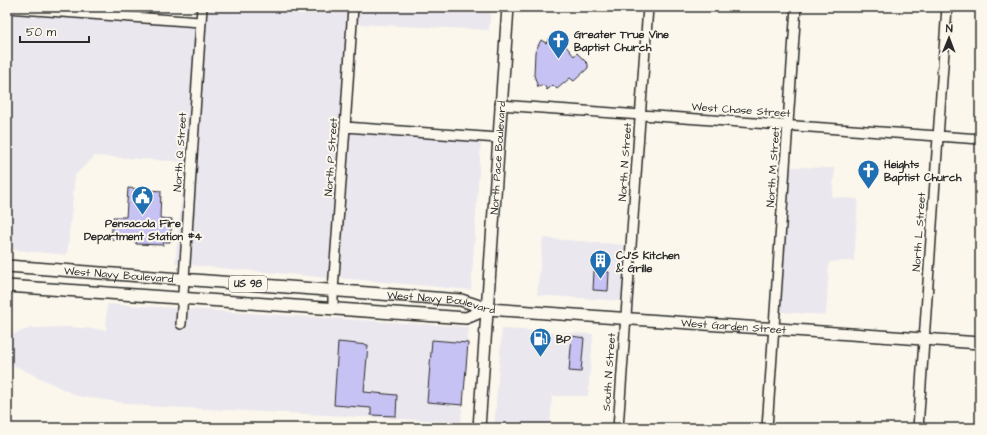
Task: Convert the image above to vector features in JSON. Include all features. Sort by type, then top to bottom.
[{"type":"main road","name":"North Pace Boulevard","points":[[479,428],[488,309],[500,105],[508,7]]},
{"type":"main road","name":"West Navy Boulevard","points":[[7,266],[461,300],[488,309]]},
{"type":"main road","name":"West Navy Boulevard","points":[[7,286],[466,318],[488,309]]},
{"type":"main road","name":"West Garden Street","points":[[488,309],[980,343]]},
{"type":"street","name":"North Q Street","points":[[181,324],[202,7]]},
{"type":"street","name":"North P Street","points":[[333,309],[333,290],[353,7]]},
{"type":"street","name":"North N Street","points":[[625,318],[648,7]]},
{"type":"street","name":"North M Street","points":[[767,428],[796,7]]},
{"type":"street","name":"North L Street","points":[[918,428],[947,7]]},
{"type":"street","points":[[7,8],[200,22]]},
{"type":"street","name":"West Chase Street","points":[[500,105],[980,139]]},
{"type":"street","points":[[345,127],[498,138]]},
{"type":"street","name":"South N Street","points":[[618,428],[625,318]]},
{"type":"shaded area","points":[[206,7],[348,7],[329,278],[189,265]]},
{"type":"shaded area","points":[[357,7],[491,7],[489,30],[356,24]]},
{"type":"shaded area","points":[[7,13],[195,27],[180,264],[175,264],[185,162],[95,156],[75,175],[67,255],[7,249]]},
{"type":"shaded area","points":[[349,133],[481,142],[471,290],[339,278]]},
{"type":"shaded area","points":[[790,167],[835,168],[832,197],[858,199],[854,261],[829,262],[826,315],[780,312]]},
{"type":"shaded area","points":[[543,238],[626,245],[622,301],[537,295]]},
{"type":"shaded area","points":[[107,304],[178,308],[176,329],[185,330],[187,309],[469,327],[461,422],[146,406],[77,396],[7,362],[7,336],[32,328],[71,327],[106,330]]},
{"type":"shaded area","points":[[502,329],[593,334],[588,396],[552,396],[550,428],[494,428]]},
{"type":"building","name":"Greater True Vine Baptist Church","points":[[550,38],[556,44],[560,39],[574,56],[577,53],[588,64],[588,68],[574,81],[570,78],[557,89],[553,85],[547,90],[544,85],[538,87],[534,75],[535,52],[541,40],[546,43]]},
{"type":"building","name":"Pensacola Fire Department Station #4","points":[[128,188],[161,191],[160,218],[172,219],[170,242],[164,242],[163,245],[136,244],[136,241],[111,240],[113,217],[126,217]]},
{"type":"building","name":"CJ'S Kitchen & Grille","points":[[594,271],[609,272],[608,291],[593,290]]},
{"type":"building","points":[[572,336],[584,338],[581,372],[569,371]]},
{"type":"building","points":[[432,340],[468,343],[463,405],[427,402]]},
{"type":"building","points":[[338,342],[368,345],[364,392],[397,395],[396,416],[371,415],[371,408],[334,405]]},
{"type":"place","name":"Greater True Vine Baptist Church","points":[[559,60]]},
{"type":"place","name":"Heights Baptist Church","points":[[869,190]]},
{"type":"place","name":"Pensacola Fire Department Station #4","points":[[143,216]]},
{"type":"place","name":"CJ'S Kitchen & Grille","points":[[601,280]]},
{"type":"place","name":"BP","points":[[541,358]]}]
